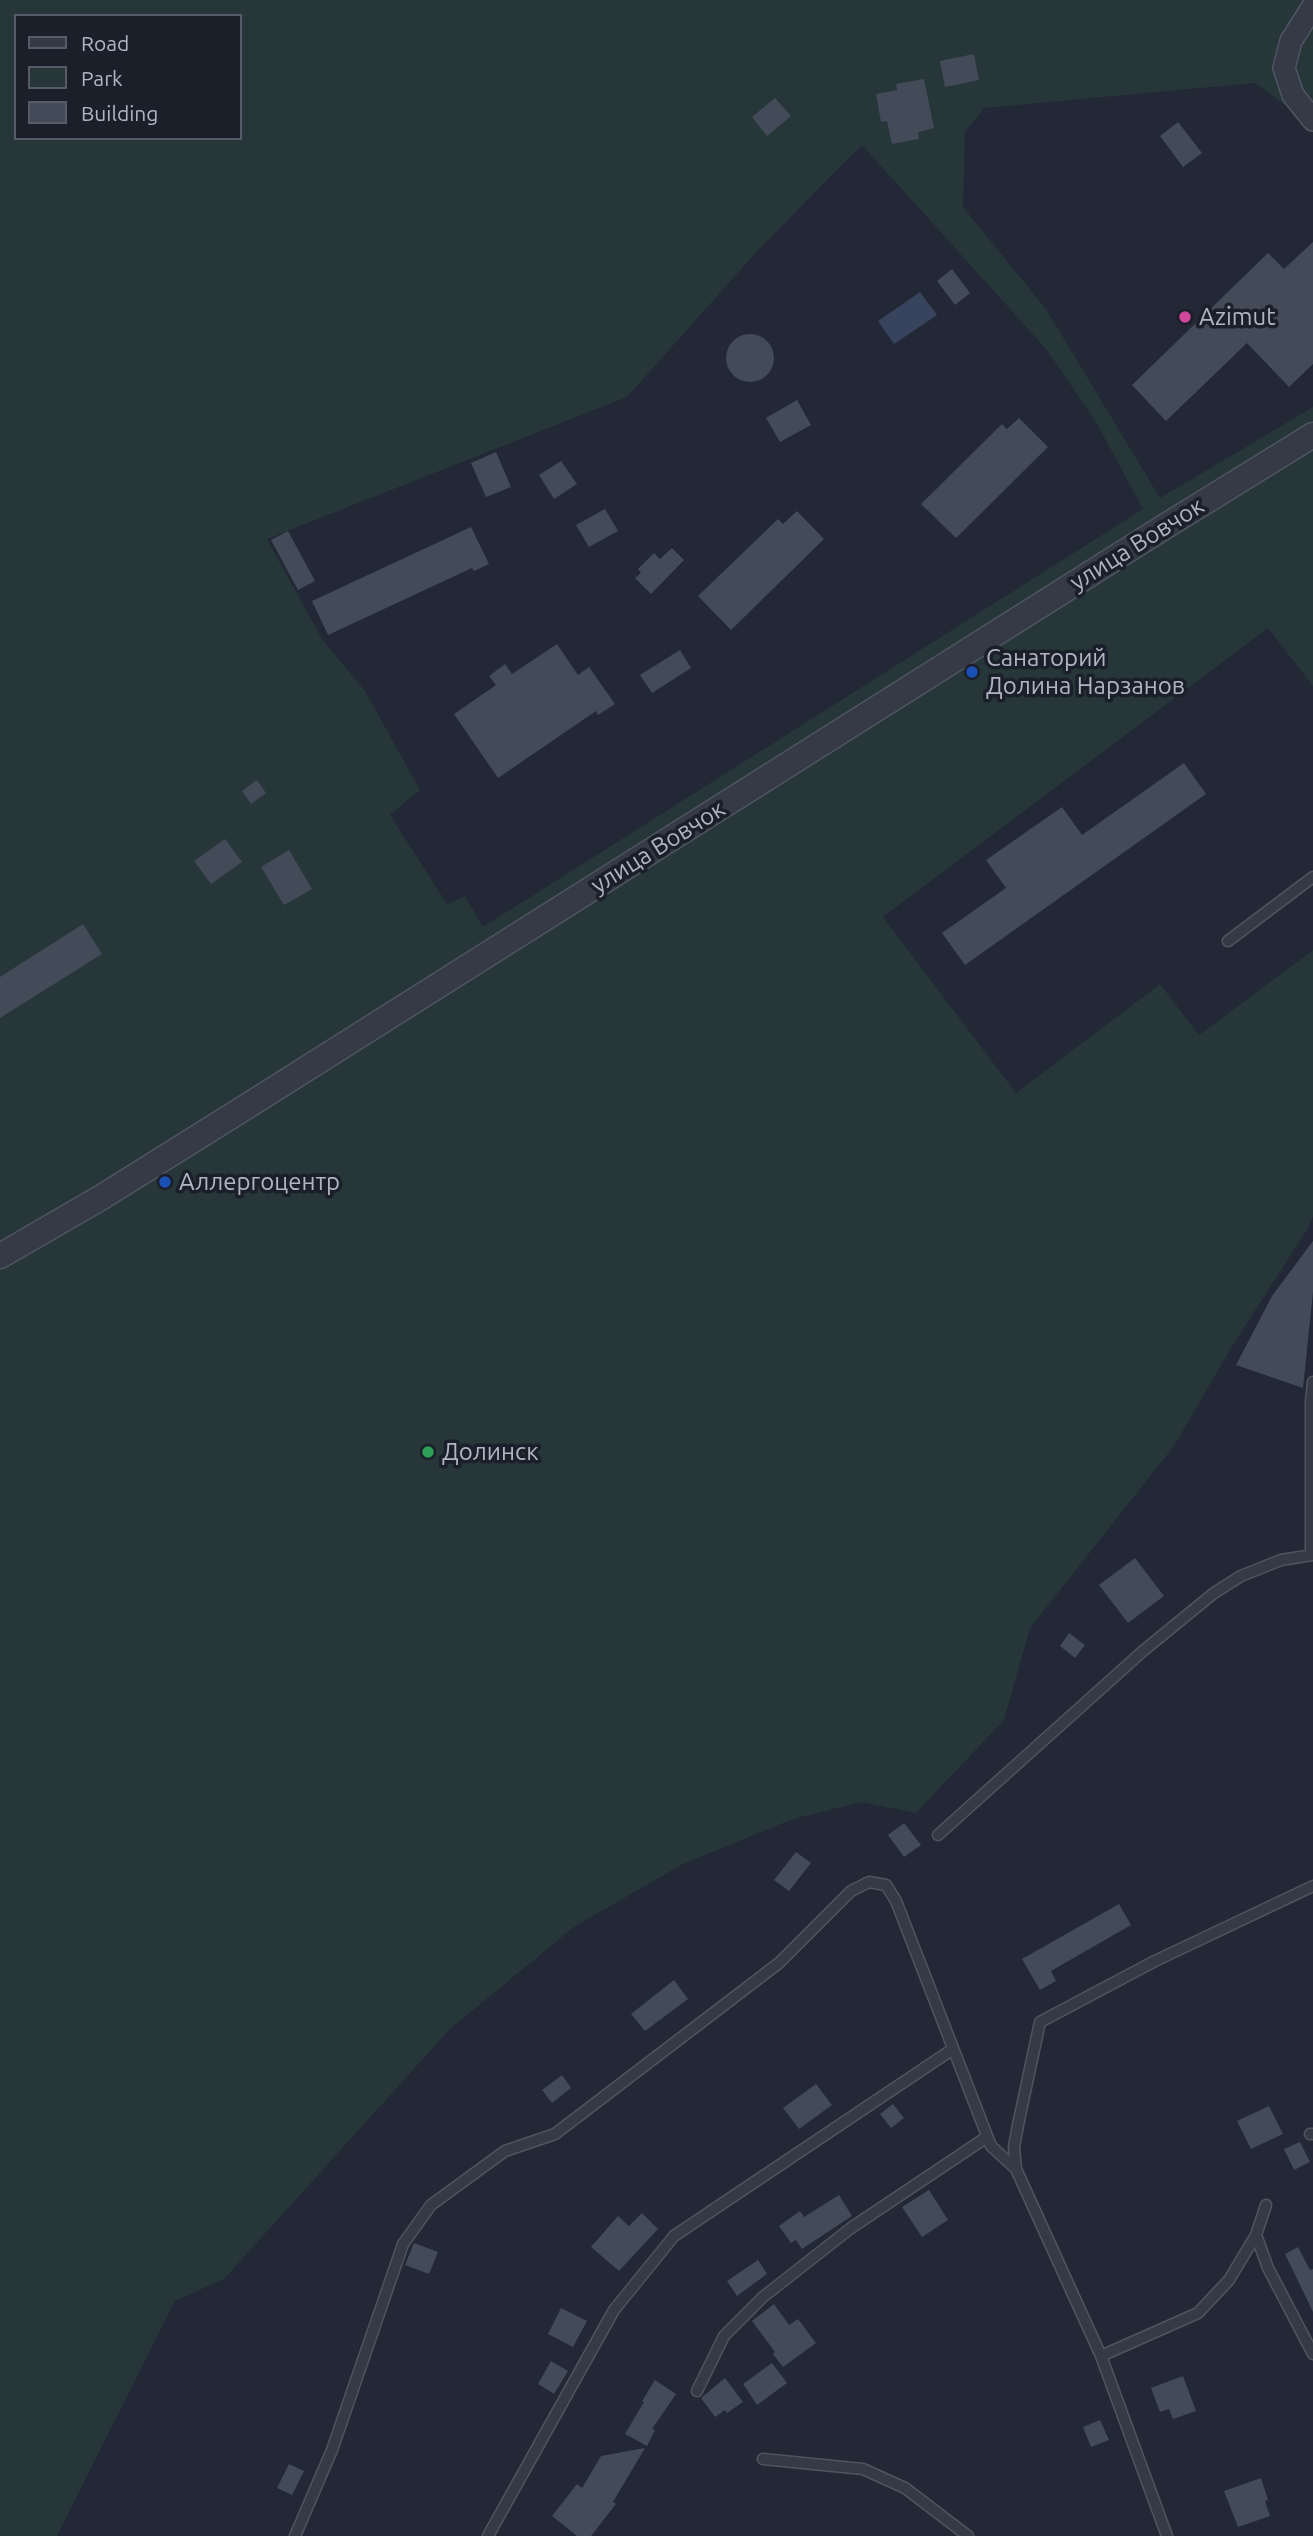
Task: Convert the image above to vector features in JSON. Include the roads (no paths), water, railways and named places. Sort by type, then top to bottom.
[{"type":"street","points":[[1313,6],[1290,41],[1284,68],[1293,95],[1313,120]]},
{"type":"street","name":"улица Вовчок","points":[[0,1256],[231,1117],[1012,622],[1313,435]]},
{"type":"lane","points":[[1228,941],[1313,877]]},
{"type":"lane","points":[[938,1835],[1143,1651],[1214,1593],[1251,1572],[1281,1560],[1312,1554],[1313,1382]]},
{"type":"lane","points":[[295,2536],[332,2450],[403,2244],[431,2205],[505,2151],[555,2134],[779,1963],[851,1891],[869,1882],[886,1885],[896,1901],[991,2146],[1016,2169],[1101,2356],[1167,2536]]},
{"type":"lane","points":[[1016,2169],[1016,2136],[1040,2022],[1155,1961],[1313,1886]]},
{"type":"lane","points":[[488,2536],[614,2309],[674,2236],[953,2049]]},
{"type":"lane","points":[[697,2391],[723,2336],[763,2297],[851,2228],[987,2137]]},
{"type":"lane","points":[[1101,2356],[1198,2313],[1229,2280],[1256,2235],[1266,2205]]},
{"type":"lane","points":[[1256,2235],[1268,2268],[1313,2354]]},
{"type":"lane","points":[[762,2459],[863,2469],[905,2488],[968,2536]]},
{"type":"water","points":[[920,292],[937,315],[894,344],[878,321]]},
{"type":"place","name":"Azimut","points":[[1185,317]]},
{"type":"place","name":"Санаторий Долина Нарзанов","points":[[972,672]]},
{"type":"place","name":"Аллергоцентр","points":[[165,1182]]},
{"type":"place","name":"Долинск","points":[[428,1452]]}]
